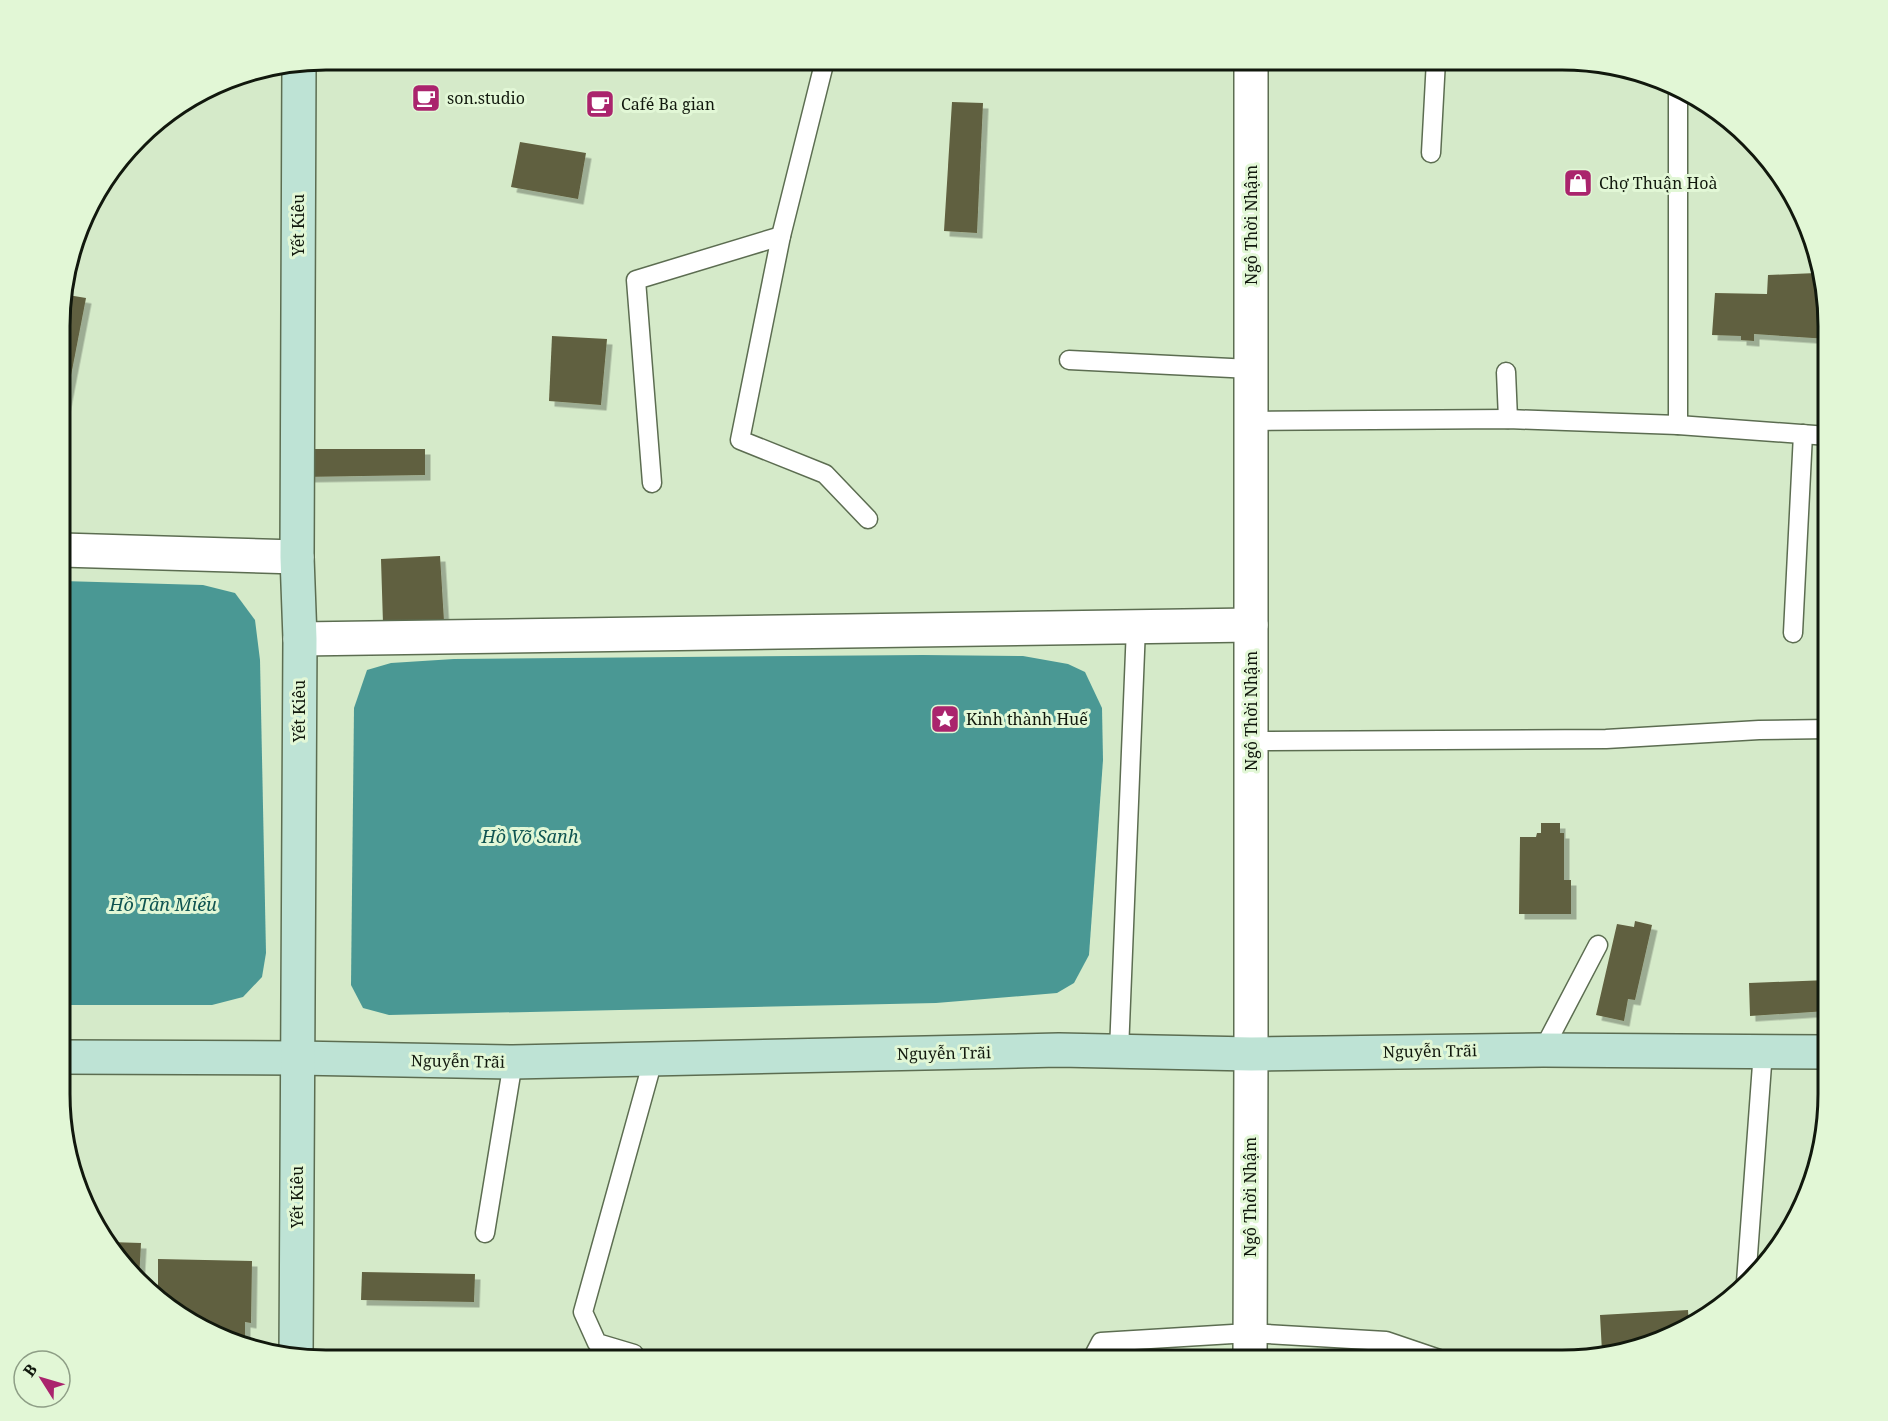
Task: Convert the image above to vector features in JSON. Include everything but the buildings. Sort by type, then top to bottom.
[{"type":"main road","name":"Yết Kiêu","points":[[296,1348],[300,639],[297,557],[299,72]]},
{"type":"main road","name":"Nguyễn Trãi","points":[[70,1057],[513,1062],[1059,1050],[1251,1054],[1543,1050],[1818,1052]]},
{"type":"street","name":"Ngô Thời Nhậm","points":[[1250,1347],[1251,70]]},
{"type":"street","points":[[70,550],[297,557]]},
{"type":"street","points":[[300,639],[1251,625]]},
{"type":"lane","points":[[822,70],[781,236],[740,440],[825,474],[868,519]]},
{"type":"lane","points":[[1431,153],[1435,70]]},
{"type":"lane","points":[[1678,99],[1678,425]]},
{"type":"lane","points":[[652,483],[636,280],[781,236]]},
{"type":"lane","points":[[1069,360],[1251,369]]},
{"type":"lane","points":[[1506,372],[1508,419]]},
{"type":"lane","points":[[1251,421],[1508,419],[1678,425],[1818,436]]},
{"type":"lane","points":[[1793,633],[1803,435]]},
{"type":"lane","points":[[1119,1051],[1136,627]]},
{"type":"lane","points":[[1251,741],[1606,739],[1759,730],[1818,729]]},
{"type":"lane","points":[[1543,1050],[1598,945]]},
{"type":"lane","points":[[1747,1272],[1763,1051]]},
{"type":"lane","points":[[624,1351],[597,1343],[582,1312],[653,1060]]},
{"type":"lane","points":[[485,1233],[513,1062]]},
{"type":"lane","points":[[1096,1351],[1101,1342],[1250,1347],[1386,1341],[1416,1351]]},
{"type":"water","name":"Hồ Tân Miếu","points":[[70,581],[203,585],[235,593],[255,620],[260,660],[266,953],[262,977],[243,997],[212,1005],[70,1005]]},
{"type":"water","name":"Hồ Võ Sanh","points":[[1023,656],[1068,664],[1085,672],[1102,708],[1103,760],[1089,955],[1074,983],[1057,993],[936,1003],[389,1015],[363,1008],[351,985],[354,708],[367,670],[391,663],[454,659]]},
{"type":"place","name":"son.studio","points":[[426,98]]},
{"type":"place","name":"Café Ba gian","points":[[600,104]]},
{"type":"place","name":"Chợ Thuận Hoà","points":[[1578,183]]},
{"type":"place","name":"Kinh thành Huế","points":[[945,719]]}]
